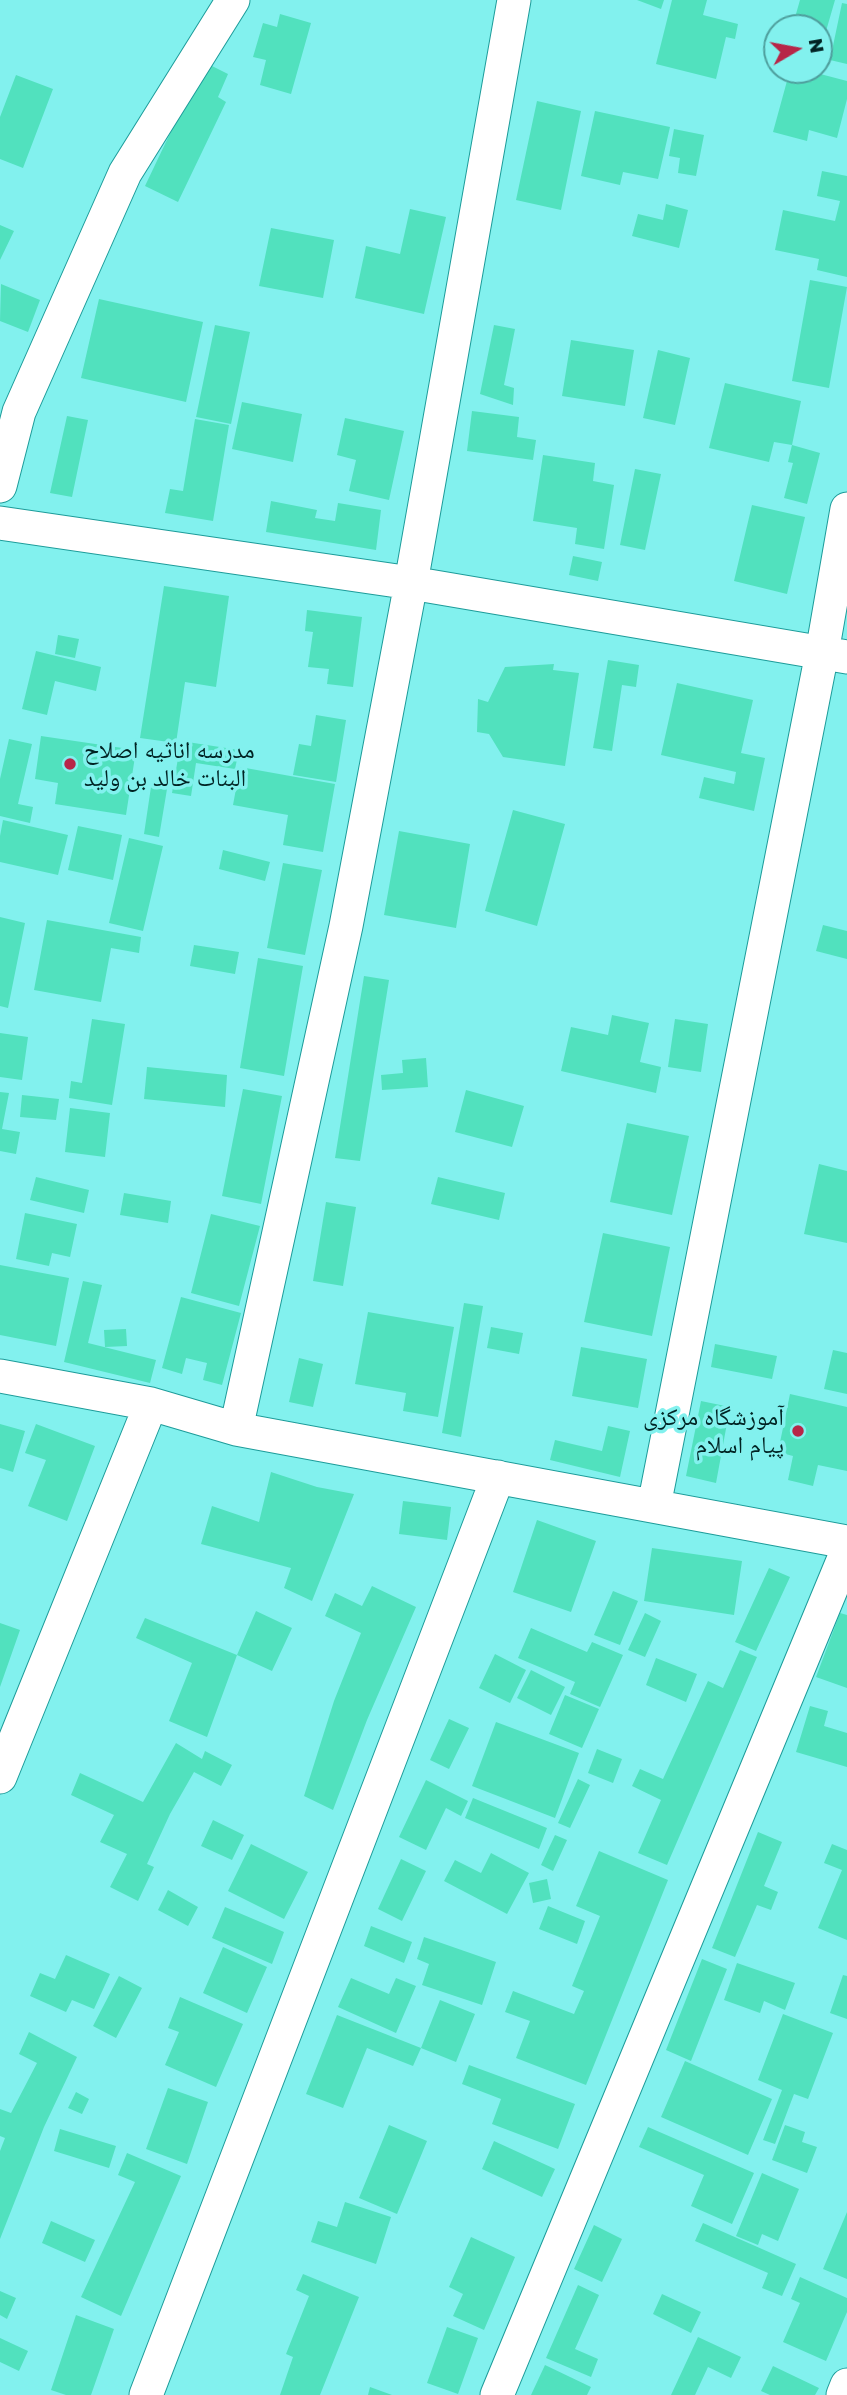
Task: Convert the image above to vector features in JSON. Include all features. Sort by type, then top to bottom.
[{"type":"street","points":[[0,486],[19,412],[125,173],[233,0]]},
{"type":"street","points":[[236,1429],[346,926],[411,583],[514,0]]},
{"type":"street","points":[[654,1506],[835,655],[847,509]]},
{"type":"street","points":[[0,523],[411,583],[835,655]]},
{"type":"street","points":[[0,1376],[151,1404],[236,1429],[847,1542]]},
{"type":"street","points":[[0,1777],[151,1404]]},
{"type":"street","points":[[146,2395],[498,1478]]},
{"type":"street","points":[[497,2395],[847,1551]]},
{"type":"street","points":[[843,2395],[847,2385]]},
{"type":"building","points":[[637,0],[664,0],[661,9]]},
{"type":"building","points":[[672,0],[707,0],[703,15],[738,24],[735,39],[726,37],[716,79],[656,64]]},
{"type":"building","points":[[800,0],[835,0],[831,14],[796,14]]},
{"type":"building","points":[[842,3],[847,4],[847,64],[833,61],[833,46]]},
{"type":"building","points":[[280,14],[311,23],[291,94],[260,85],[266,60],[253,57],[263,23],[277,27]]},
{"type":"building","points":[[204,62],[228,74],[218,97],[226,102],[178,202],[145,186]]},
{"type":"building","points":[[16,75],[53,89],[23,168],[0,159],[0,117]]},
{"type":"building","points":[[833,77],[847,81],[847,99],[837,138],[809,130],[807,141],[773,132],[786,84],[833,84]]},
{"type":"building","points":[[537,101],[581,111],[561,210],[516,200]]},
{"type":"building","points":[[595,111],[670,127],[658,179],[623,172],[620,185],[581,176]]},
{"type":"building","points":[[674,129],[704,135],[696,176],[678,173],[680,158],[669,156]]},
{"type":"building","points":[[822,171],[847,176],[847,277],[817,270],[819,259],[775,250],[783,210],[835,221],[840,201],[817,196]]},
{"type":"building","points":[[666,204],[688,210],[679,248],[632,236],[638,214],[663,220]]},
{"type":"building","points":[[410,209],[446,217],[424,314],[355,298],[366,246],[400,254]]},
{"type":"building","points":[[0,225],[14,231],[0,260]]},
{"type":"building","points":[[271,228],[334,240],[323,298],[259,286]]},
{"type":"building","points":[[810,280],[847,287],[829,388],[792,381]]},
{"type":"building","points":[[1,284],[40,300],[28,332],[0,321]]},
{"type":"building","points":[[99,299],[203,322],[186,402],[81,378]]},
{"type":"building","points":[[215,325],[250,332],[231,424],[196,417]]},
{"type":"building","points":[[494,325],[515,329],[504,385],[514,388],[513,405],[480,394]]},
{"type":"building","points":[[571,340],[634,350],[625,406],[562,396]]},
{"type":"building","points":[[658,350],[690,358],[675,425],[643,418]]},
{"type":"building","points":[[725,383],[801,401],[792,445],[774,442],[769,462],[709,448]]},
{"type":"building","points":[[242,402],[302,414],[293,462],[232,449]]},
{"type":"building","points":[[472,411],[519,417],[517,437],[536,440],[533,460],[467,451]]},
{"type":"building","points":[[67,416],[88,420],[72,497],[50,493]]},
{"type":"building","points":[[345,418],[404,431],[389,500],[349,491],[356,460],[337,455]]},
{"type":"building","points":[[195,419],[229,425],[213,521],[165,513],[170,489],[183,491]]},
{"type":"building","points":[[792,445],[820,453],[807,504],[784,498],[793,463],[788,462]]},
{"type":"building","points":[[543,455],[595,463],[593,481],[614,485],[604,549],[575,544],[577,528],[533,521]]},
{"type":"building","points":[[635,469],[661,474],[645,550],[620,545]]},
{"type":"building","points":[[271,501],[317,510],[315,518],[335,521],[338,503],[381,510],[376,550],[266,532]]},
{"type":"building","points":[[752,505],[805,517],[787,594],[734,581]]},
{"type":"building","points":[[573,556],[602,562],[598,581],[569,575]]},
{"type":"building","points":[[164,586],[229,596],[216,687],[185,682],[176,743],[140,738]]},
{"type":"building","points":[[307,610],[362,617],[353,687],[327,684],[329,669],[308,667],[313,632],[305,631]]},
{"type":"building","points":[[58,635],[79,639],[75,658],[55,654]]},
{"type":"building","points":[[36,651],[101,667],[96,691],[55,681],[47,715],[22,709]]},
{"type":"building","points":[[608,660],[639,665],[636,687],[622,685],[612,751],[593,748]]},
{"type":"building","points":[[554,664],[553,670],[579,673],[565,766],[503,757],[489,734],[477,732],[478,699],[488,702],[505,667]]},
{"type":"building","points":[[677,683],[753,700],[741,753],[765,758],[754,811],[699,798],[704,777],[734,784],[736,772],[661,755]]},
{"type":"building","points":[[316,715],[346,720],[336,782],[293,775],[299,744],[311,746]]},
{"type":"building","points":[[41,736],[136,750],[126,815],[55,804],[58,783],[35,779]]},
{"type":"building","points":[[9,739],[32,744],[18,804],[33,807],[30,823],[0,816],[0,779]]},
{"type":"building","points":[[181,741],[239,750],[235,769],[196,763],[191,796],[172,793]]},
{"type":"building","points":[[240,767],[335,784],[323,852],[283,845],[288,815],[233,805]]},
{"type":"building","points":[[151,787],[167,789],[159,837],[144,834]]},
{"type":"building","points":[[513,810],[565,824],[537,926],[485,911]]},
{"type":"building","points":[[3,820],[68,835],[58,875],[0,862]]},
{"type":"building","points":[[78,826],[122,835],[113,880],[68,870]]},
{"type":"building","points":[[399,831],[470,844],[456,928],[384,915]]},
{"type":"building","points":[[129,838],[163,846],[143,931],[109,923]]},
{"type":"building","points":[[223,850],[270,862],[265,881],[219,869]]},
{"type":"building","points":[[283,863],[322,870],[305,955],[267,948]]},
{"type":"building","points":[[0,917],[25,923],[8,1008],[0,1006]]},
{"type":"building","points":[[47,920],[141,937],[139,953],[111,948],[101,1002],[34,990]]},
{"type":"building","points":[[823,925],[847,931],[847,959],[816,951]]},
{"type":"building","points":[[194,945],[239,952],[235,974],[190,966]]},
{"type":"building","points":[[258,958],[303,966],[284,1076],[240,1068]]},
{"type":"building","points":[[364,976],[389,980],[360,1161],[335,1158]]},
{"type":"building","points":[[612,1015],[649,1023],[640,1062],[661,1067],[656,1093],[561,1071],[571,1027],[608,1035]]},
{"type":"building","points":[[92,1019],[125,1024],[112,1105],[69,1098],[71,1081],[82,1083]]},
{"type":"building","points":[[675,1019],[708,1024],[701,1072],[668,1067]]},
{"type":"building","points":[[0,1033],[28,1037],[22,1080],[0,1077]]},
{"type":"building","points":[[426,1058],[428,1087],[382,1090],[381,1075],[403,1073],[402,1060]]},
{"type":"building","points":[[147,1067],[227,1075],[225,1107],[144,1099]]},
{"type":"building","points":[[243,1089],[282,1096],[261,1204],[222,1196]]},
{"type":"building","points":[[466,1090],[524,1106],[512,1147],[455,1132]]},
{"type":"building","points":[[0,1092],[9,1093],[2,1129],[20,1132],[16,1154],[0,1151]]},
{"type":"building","points":[[22,1095],[59,1099],[56,1120],[20,1117]]},
{"type":"building","points":[[70,1108],[110,1113],[105,1157],[65,1152]]},
{"type":"building","points":[[627,1123],[689,1136],[672,1215],[610,1202]]},
{"type":"building","points":[[819,1164],[847,1171],[847,1243],[804,1234]]},
{"type":"building","points":[[36,1177],[89,1190],[84,1213],[30,1200]]},
{"type":"building","points":[[438,1177],[505,1193],[499,1220],[431,1204]]},
{"type":"building","points":[[124,1193],[171,1201],[168,1223],[120,1215]]},
{"type":"building","points":[[326,1202],[356,1207],[343,1286],[313,1281]]},
{"type":"building","points":[[25,1213],[77,1224],[70,1257],[52,1253],[49,1266],[16,1259]]},
{"type":"building","points":[[211,1214],[260,1226],[239,1306],[191,1293]]},
{"type":"building","points":[[603,1233],[670,1247],[652,1336],[584,1322]]},
{"type":"building","points":[[0,1265],[69,1278],[56,1346],[0,1335]]},
{"type":"building","points":[[83,1281],[102,1285],[88,1343],[156,1360],[150,1383],[64,1362]]},
{"type":"building","points":[[181,1297],[241,1313],[222,1385],[203,1380],[207,1363],[186,1358],[182,1374],[162,1368]]},
{"type":"building","points":[[464,1303],[483,1306],[461,1437],[442,1433]]},
{"type":"building","points":[[368,1312],[454,1327],[438,1417],[403,1411],[406,1393],[355,1384]]},
{"type":"building","points":[[491,1327],[523,1333],[519,1354],[487,1348]]},
{"type":"building","points":[[126,1329],[127,1346],[105,1347],[104,1330]]},
{"type":"building","points":[[715,1344],[777,1356],[772,1379],[711,1367]]},
{"type":"building","points":[[581,1347],[647,1359],[638,1408],[572,1396]]},
{"type":"building","points":[[833,1350],[847,1353],[847,1394],[824,1389]]},
{"type":"building","points":[[299,1358],[323,1364],[313,1407],[289,1402]]},
{"type":"building","points":[[790,1394],[847,1407],[847,1471],[818,1465],[813,1486],[788,1480],[793,1456],[778,1452]]},
{"type":"building","points":[[701,1401],[730,1407],[716,1483],[686,1476]]},
{"type":"building","points":[[0,1424],[25,1431],[13,1472],[0,1468]]},
{"type":"building","points":[[36,1424],[95,1446],[67,1521],[28,1506],[46,1460],[25,1453]]},
{"type":"building","points":[[608,1426],[630,1431],[620,1477],[550,1460],[555,1440],[602,1451]]},
{"type":"building","points":[[271,1472],[317,1487],[354,1494],[312,1601],[284,1588],[291,1568],[201,1544],[212,1506],[259,1522]]},
{"type":"building","points":[[403,1501],[451,1507],[447,1540],[399,1534]]},
{"type":"building","points":[[537,1520],[596,1541],[571,1612],[513,1592]]},
{"type":"building","points":[[652,1548],[742,1561],[734,1615],[644,1601]]},
{"type":"building","points":[[769,1568],[790,1577],[756,1651],[735,1642]]},
{"type":"building","points":[[372,1586],[416,1607],[367,1720],[333,1810],[304,1796],[334,1701],[361,1633],[325,1616],[335,1593],[362,1606]]},
{"type":"building","points":[[613,1591],[638,1601],[620,1645],[594,1635]]},
{"type":"building","points":[[256,1611],[292,1628],[272,1671],[237,1655]]},
{"type":"building","points":[[645,1613],[661,1621],[645,1657],[628,1650]]},
{"type":"building","points":[[840,1613],[847,1615],[847,1688],[816,1677]]},
{"type":"building","points":[[145,1618],[237,1655],[207,1737],[169,1721],[192,1663],[136,1638]]},
{"type":"building","points":[[0,1623],[20,1630],[0,1687]]},
{"type":"building","points":[[531,1628],[587,1652],[592,1642],[623,1655],[600,1707],[570,1694],[575,1682],[518,1658]]},
{"type":"building","points":[[740,1650],[757,1657],[667,1865],[638,1853],[661,1800],[632,1786],[640,1769],[663,1779],[708,1681],[723,1688]]},
{"type":"building","points":[[495,1654],[526,1670],[510,1703],[479,1688]]},
{"type":"building","points":[[656,1658],[697,1674],[686,1702],[646,1685]]},
{"type":"building","points":[[531,1670],[565,1687],[551,1715],[517,1698]]},
{"type":"building","points":[[565,1695],[599,1709],[582,1748],[549,1734]]},
{"type":"building","points":[[810,1706],[828,1711],[824,1726],[847,1733],[847,1767],[796,1752]]},
{"type":"building","points":[[449,1719],[469,1728],[449,1769],[430,1760]]},
{"type":"building","points":[[496,1722],[579,1753],[555,1818],[472,1786]]},
{"type":"building","points":[[176,1743],[202,1759],[205,1751],[232,1765],[221,1786],[194,1772],[170,1814],[147,1864],[154,1867],[138,1901],[110,1887],[127,1854],[100,1842],[114,1815],[71,1795],[80,1773],[143,1802]]},
{"type":"building","points":[[597,1749],[622,1759],[613,1783],[588,1773]]},
{"type":"building","points":[[578,1779],[590,1785],[570,1828],[558,1823]]},
{"type":"building","points":[[426,1780],[468,1801],[461,1816],[446,1808],[426,1850],[399,1837]]},
{"type":"building","points":[[473,1798],[547,1828],[539,1849],[465,1818]]},
{"type":"building","points":[[213,1820],[244,1835],[232,1860],[201,1846]]},
{"type":"building","points":[[758,1832],[782,1842],[764,1886],[778,1892],[771,1910],[757,1905],[735,1957],[712,1948]]},
{"type":"building","points":[[555,1835],[567,1840],[553,1871],[541,1865]]},
{"type":"building","points":[[251,1844],[308,1872],[284,1919],[228,1891]]},
{"type":"building","points":[[832,1844],[847,1850],[847,1940],[818,1928],[842,1870],[824,1863]]},
{"type":"building","points":[[599,1851],[668,1880],[586,2085],[516,2058],[530,2021],[505,2012],[513,1991],[574,2014],[584,1991],[572,1986],[600,1916],[576,1906]]},
{"type":"building","points":[[491,1853],[529,1873],[507,1914],[444,1881],[455,1860],[481,1873]]},
{"type":"building","points":[[401,1859],[426,1871],[402,1921],[378,1909]]},
{"type":"building","points":[[547,1879],[551,1899],[533,1903],[529,1883]]},
{"type":"building","points":[[168,1890],[198,1907],[188,1926],[158,1910]]},
{"type":"building","points":[[548,1906],[585,1921],[577,1944],[539,1929]]},
{"type":"building","points":[[225,1907],[284,1932],[272,1964],[212,1938]]},
{"type":"building","points":[[371,1926],[412,1942],[404,1963],[364,1946]]},
{"type":"building","points":[[424,1937],[496,1962],[482,2005],[422,1985],[429,1964],[417,1959]]},
{"type":"building","points":[[223,1947],[267,1967],[247,2013],[203,1993]]},
{"type":"building","points":[[66,1955],[110,1974],[94,2009],[72,2000],[66,2012],[30,1996],[40,1973],[55,1979]]},
{"type":"building","points":[[702,1959],[727,1969],[691,2061],[666,2050]]},
{"type":"building","points":[[737,1963],[795,1983],[785,2010],[764,2001],[760,2013],[724,2000]]},
{"type":"building","points":[[843,1975],[847,1976],[847,2019],[830,2013]]},
{"type":"building","points":[[119,1976],[142,1988],[116,2038],[93,2026]]},
{"type":"building","points":[[351,1978],[389,1994],[396,1978],[416,1986],[396,2033],[338,2007]]},
{"type":"building","points":[[180,1997],[243,2024],[216,2087],[165,2065],[179,2032],[168,2028]]},
{"type":"building","points":[[440,2000],[475,2014],[456,2062],[421,2048]]},
{"type":"building","points":[[783,2014],[833,2033],[808,2099],[794,2094],[775,2144],[763,2140],[782,2090],[758,2080]]},
{"type":"building","points":[[337,2015],[421,2048],[413,2066],[367,2048],[343,2108],[306,2094]]},
{"type":"building","points":[[29,2032],[77,2057],[44,2127],[0,2239],[0,2151],[5,2138],[0,2136],[0,2109],[11,2113],[37,2063],[19,2054]]},
{"type":"building","points":[[685,2061],[772,2099],[748,2155],[661,2117]]},
{"type":"building","points":[[469,2065],[575,2104],[558,2149],[492,2124],[501,2099],[462,2084]]},
{"type":"building","points":[[168,2088],[208,2102],[187,2164],[146,2149]]},
{"type":"building","points":[[76,2092],[89,2099],[82,2114],[68,2108]]},
{"type":"building","points":[[389,2125],[427,2141],[397,2214],[359,2198]]},
{"type":"building","points":[[785,2125],[805,2132],[802,2142],[817,2147],[807,2173],[772,2160]]},
{"type":"building","points":[[648,2127],[754,2173],[732,2224],[691,2206],[704,2175],[639,2147]]},
{"type":"building","points":[[60,2129],[116,2146],[109,2168],[54,2151]]},
{"type":"building","points":[[494,2141],[555,2169],[542,2197],[482,2169]]},
{"type":"building","points":[[127,2153],[181,2176],[121,2316],[81,2297],[135,2182],[118,2175]]},
{"type":"building","points":[[762,2173],[799,2189],[778,2241],[762,2234],[758,2245],[736,2236]]},
{"type":"building","points":[[345,2202],[391,2217],[376,2264],[311,2242],[318,2221],[337,2227]]},
{"type":"building","points":[[847,2212],[847,2279],[823,2269]]},
{"type":"building","points":[[51,2221],[95,2240],[85,2262],[42,2243]]},
{"type":"building","points":[[703,2223],[796,2264],[782,2296],[762,2288],[768,2273],[695,2241]]},
{"type":"building","points":[[594,2225],[622,2239],[602,2282],[574,2269]]},
{"type":"building","points":[[471,2237],[515,2257],[484,2330],[453,2316],[463,2294],[449,2287]]},
{"type":"building","points":[[303,2274],[359,2297],[320,2395],[280,2395],[293,2357],[286,2354],[309,2296],[296,2290]]},
{"type":"building","points":[[800,2277],[847,2298],[847,2312],[826,2361],[783,2342],[800,2303],[791,2299]]},
{"type":"building","points":[[578,2285],[599,2295],[575,2349],[598,2359],[591,2377],[546,2358]]},
{"type":"building","points":[[0,2291],[16,2298],[7,2319],[0,2315]]},
{"type":"building","points":[[662,2294],[701,2312],[691,2333],[653,2314]]},
{"type":"building","points":[[76,2315],[114,2329],[91,2395],[66,2395],[51,2390]]},
{"type":"building","points":[[447,2327],[478,2338],[458,2394],[427,2383]]},
{"type":"building","points":[[698,2337],[741,2357],[731,2378],[708,2367],[695,2395],[671,2395]]},
{"type":"building","points":[[0,2338],[28,2351],[19,2371],[0,2362]]},
{"type":"building","points":[[545,2365],[591,2387],[587,2395],[531,2395]]},
{"type":"building","points":[[773,2366],[819,2388],[815,2395],[770,2395],[761,2391]]},
{"type":"building","points":[[370,2387],[392,2395],[368,2395]]},
{"type":"place","name":"مدرسه اناثیه اصلاح البنات خالد بن ولید","points":[[70,764]]},
{"type":"place","name":"آموزشگاه مرکزی پیام اسلام","points":[[798,1431]]}]
